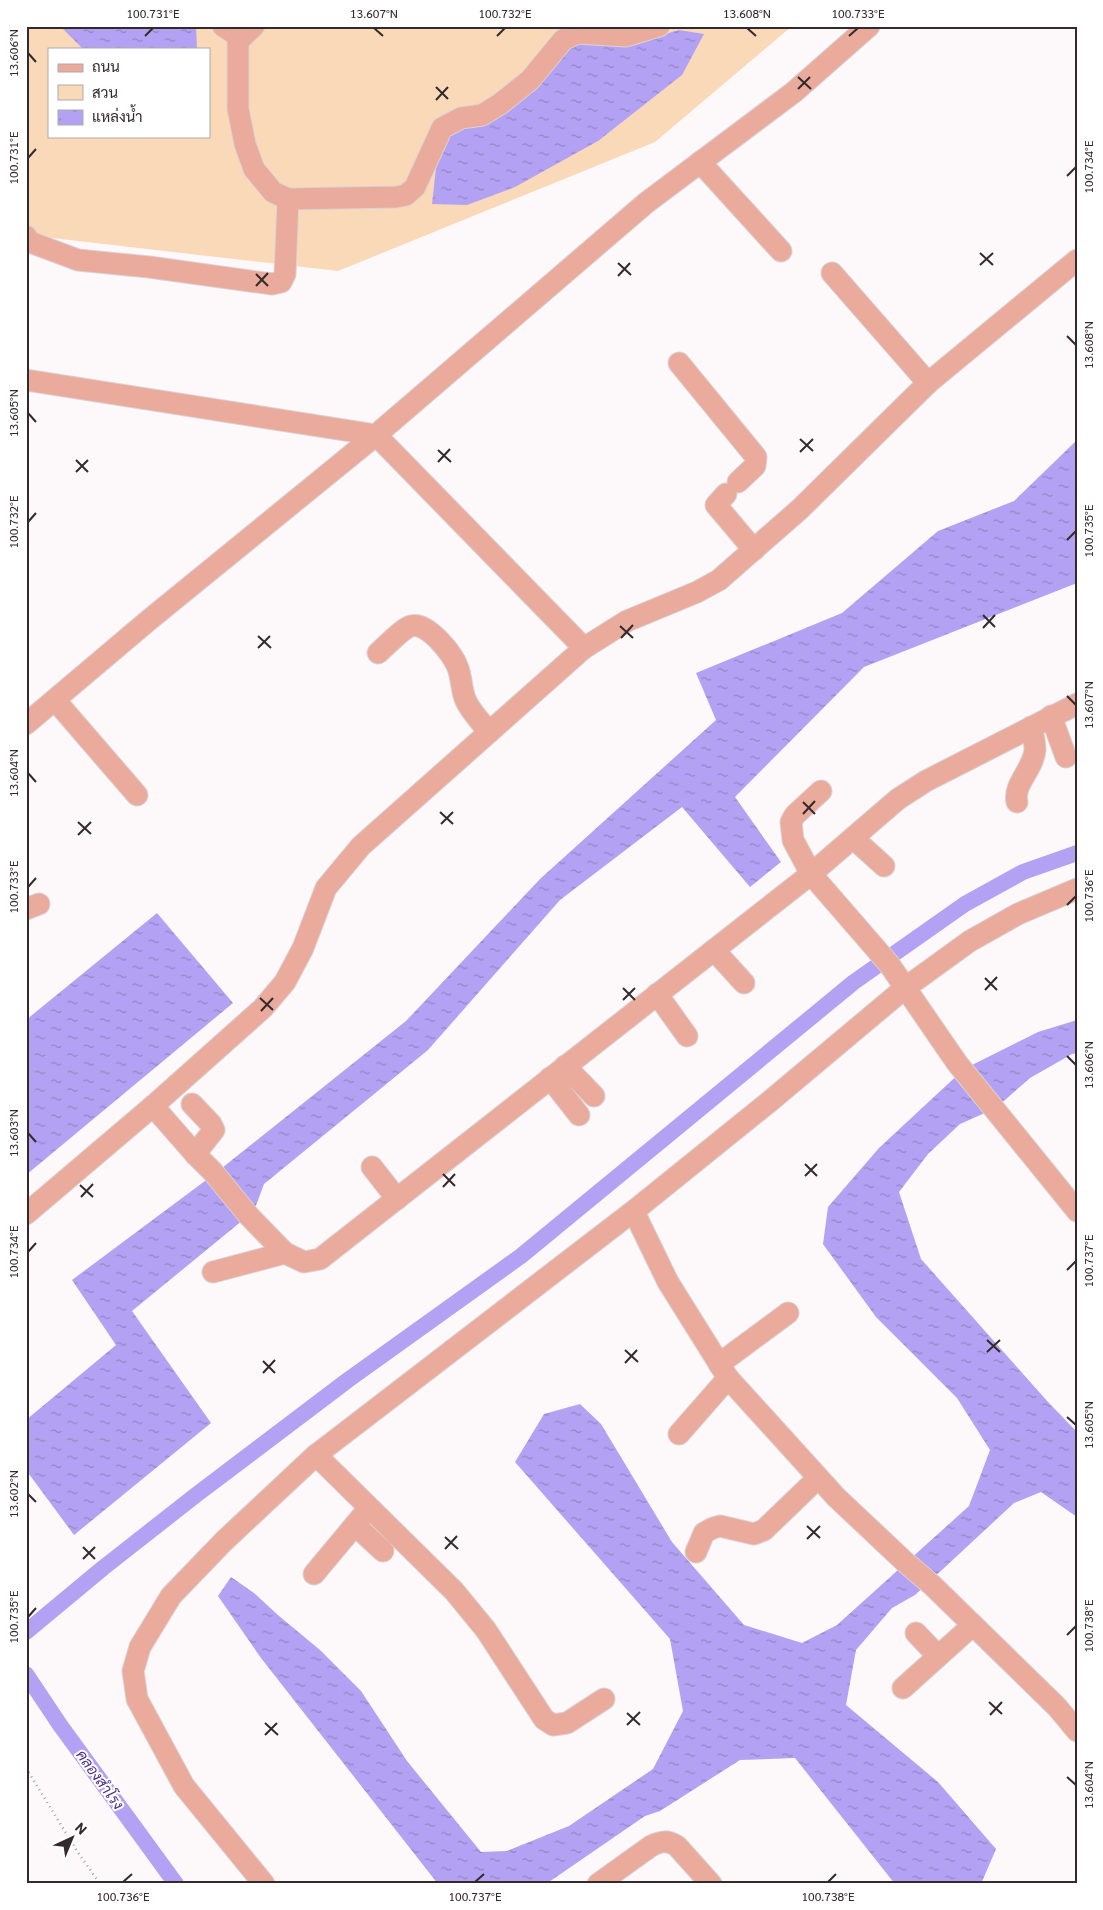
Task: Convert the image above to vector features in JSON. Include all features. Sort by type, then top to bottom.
[{"type":"street","points":[[223,26],[247,32]]},
{"type":"street","points":[[247,32],[238,41],[238,109],[245,144],[254,169],[273,192],[288,199],[396,197],[406,195],[415,187],[442,128],[461,118],[482,115],[500,104],[530,80],[563,40],[576,33],[626,36],[659,26]]},
{"type":"street","points":[[26,724],[149,620],[376,434],[646,203],[794,92],[869,26]]},
{"type":"street","points":[[700,162],[781,251]]},
{"type":"street","points":[[26,236],[30,242],[78,260],[150,267],[272,284],[281,282],[285,274],[288,199]]},
{"type":"street","points":[[26,1214],[153,1106],[263,1008],[285,982],[303,948],[326,888],[362,846],[584,648],[627,621],[697,592],[719,580],[800,509],[928,384],[1077,260]]},
{"type":"street","points":[[832,273],[928,384]]},
{"type":"street","points":[[679,363],[756,457],[755,466],[716,505],[754,550]]},
{"type":"street","points":[[26,380],[376,434],[584,648]]},
{"type":"street","points":[[378,653],[410,626],[417,626],[428,630],[445,648],[456,665],[461,679],[461,690],[468,704],[489,732]]},
{"type":"street","points":[[55,700],[137,795]]},
{"type":"street","points":[[153,1106],[213,1172],[249,1216],[286,1253],[304,1262],[320,1259],[811,874],[898,799],[926,781],[1077,704]]},
{"type":"street","points":[[1051,716],[1066,757]]},
{"type":"street","points":[[1017,802],[1016,791],[1028,770],[1035,750],[1032,727]]},
{"type":"street","points":[[821,791],[791,822],[794,840],[811,874],[889,964],[957,1063],[1077,1211]]},
{"type":"street","points":[[853,838],[884,866]]},
{"type":"street","points":[[264,1884],[184,1786],[138,1699],[133,1671],[140,1647],[171,1596],[224,1541],[316,1455],[634,1212],[906,988],[970,941],[1018,914],[1077,889]]},
{"type":"street","points":[[714,950],[744,983]]},
{"type":"street","points":[[657,994],[687,1036]]},
{"type":"street","points":[[558,1072],[594,1096]]},
{"type":"street","points":[[558,1072],[579,1115]]},
{"type":"street","points":[[192,1104],[211,1124],[214,1130],[195,1154]]},
{"type":"street","points":[[372,1167],[397,1199]]},
{"type":"street","points":[[634,1212],[668,1282],[724,1371],[836,1497],[932,1585],[1057,1707],[1077,1731]]},
{"type":"street","points":[[213,1272],[286,1253]]},
{"type":"street","points":[[679,1434],[724,1371],[788,1313]]},
{"type":"street","points":[[316,1455],[454,1591],[486,1630],[544,1719],[553,1725],[566,1723],[604,1699]]},
{"type":"street","points":[[696,1552],[704,1533],[720,1526],[754,1534],[764,1530],[818,1478]]},
{"type":"street","points":[[314,1574],[369,1508]]},
{"type":"street","points":[[355,1525],[383,1552]]},
{"type":"street","points":[[903,1688],[973,1625]]},
{"type":"street","points":[[916,1633],[938,1656]]},
{"type":"street","points":[[598,1884],[651,1846],[661,1842],[670,1842],[677,1846],[711,1884]]},
{"type":"path","points":[[26,1768],[72,1843],[100,1884]]},
{"type":"green space","points":[[26,26],[792,26],[655,142],[338,271],[26,235]]},
{"type":"water","points":[[57,26],[196,26],[197,48],[82,48],[61,27]]},
{"type":"water","points":[[679,30],[704,34],[682,75],[598,141],[515,187],[467,205],[432,204],[438,150],[455,125],[496,120],[563,50],[577,39],[624,46]]},
{"type":"water","points":[[1077,440],[1077,583],[864,667],[735,797],[781,862],[750,887],[682,807],[560,900],[428,1050],[264,1184],[254,1211],[132,1311],[211,1423],[74,1535],[26,1470],[26,1420],[116,1345],[72,1280],[217,1172],[406,1021],[540,879],[716,720],[696,673],[842,613],[938,531],[1014,501]]},
{"type":"water","points":[[157,913],[233,1003],[26,1175],[26,1020]]},
{"type":"water","points":[[1077,1020],[1077,1053],[1030,1078],[996,1108],[960,1124],[928,1154],[899,1192],[921,1259],[1077,1432],[1077,1517],[1041,1492],[1014,1503],[915,1595],[892,1608],[856,1650],[846,1705],[938,1782],[996,1849],[981,1884],[895,1884],[795,1758],[740,1760],[660,1811],[645,1816],[546,1884],[438,1884],[261,1658],[218,1596],[231,1577],[254,1593],[320,1650],[361,1691],[407,1761],[481,1852],[507,1851],[569,1826],[653,1769],[683,1711],[670,1639],[515,1462],[544,1414],[580,1404],[601,1424],[672,1542],[744,1625],[802,1643],[837,1625],[969,1506],[990,1450],[957,1398],[876,1317],[823,1244],[828,1207],[879,1148],[964,1069],[1038,1032]]},
{"type":"waterway","points":[[26,1632],[103,1568],[196,1495],[348,1380],[521,1256],[854,982],[965,904],[1023,872],[1077,853]]},
{"type":"waterway","name":"คลองสำโรง","points":[[26,1674],[60,1725],[176,1884]]}]
